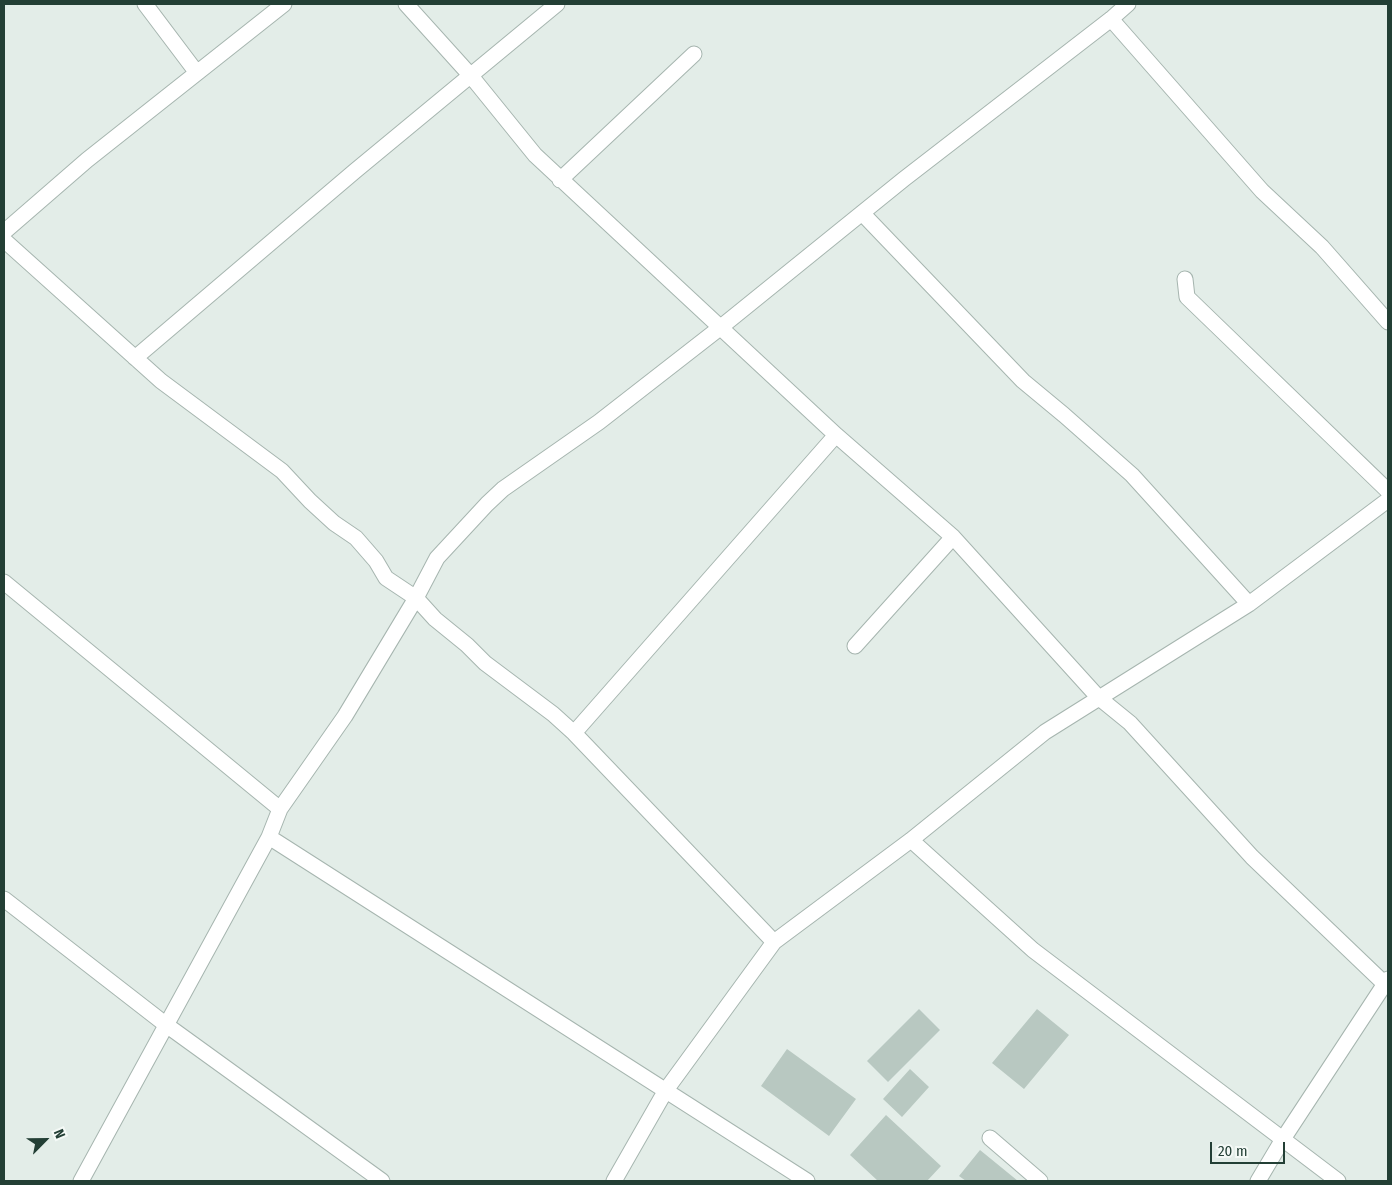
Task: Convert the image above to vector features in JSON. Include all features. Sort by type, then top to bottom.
[{"type":"street","points":[[145,4],[196,73]]},
{"type":"street","points":[[4,232],[88,160],[284,4]]},
{"type":"street","points":[[406,4],[471,76],[536,155],[560,180],[836,435],[953,537],[1098,698],[1130,723],[1252,857],[1387,983],[1283,1139],[1258,1181]]},
{"type":"street","points":[[135,358],[355,171],[557,4]]},
{"type":"street","points":[[81,1181],[165,1024],[269,837],[280,809],[345,716],[416,598],[437,558],[486,504],[503,489],[599,422],[1128,4]]},
{"type":"street","points":[[1111,18],[1262,191],[1322,247],[1388,322]]},
{"type":"street","points":[[560,180],[694,54]]},
{"type":"street","points":[[862,213],[1023,381],[1064,414],[1132,475],[1249,604]]},
{"type":"street","points":[[4,240],[161,381],[282,471],[334,523],[356,538],[376,561],[386,578],[416,598],[435,619],[467,644],[485,663],[553,714],[574,733],[774,942]]},
{"type":"street","points":[[1185,279],[1187,297],[1388,491]]},
{"type":"street","points":[[574,733],[836,435]]},
{"type":"street","points":[[614,1181],[666,1090],[774,942],[911,840],[1046,732],[1249,604],[1388,500]]},
{"type":"street","points":[[855,646],[953,537]]},
{"type":"street","points":[[4,582],[280,809]]},
{"type":"street","points":[[269,837],[807,1181]]},
{"type":"street","points":[[911,840],[1033,950],[1338,1181]]},
{"type":"street","points":[[4,899],[165,1024],[382,1181]]},
{"type":"street","points":[[990,1138],[1040,1181]]},
{"type":"building","points":[[919,1009],[940,1030],[888,1082],[867,1061]]},
{"type":"building","points":[[1037,1009],[1069,1035],[1024,1089],[992,1063]]},
{"type":"building","points":[[787,1049],[856,1099],[829,1136],[761,1086]]},
{"type":"building","points":[[910,1069],[929,1087],[902,1117],[883,1099]]},
{"type":"building","points":[[886,1115],[941,1166],[927,1181],[878,1181],[850,1155]]},
{"type":"building","points":[[980,1150],[1018,1181],[966,1181],[959,1176]]}]
